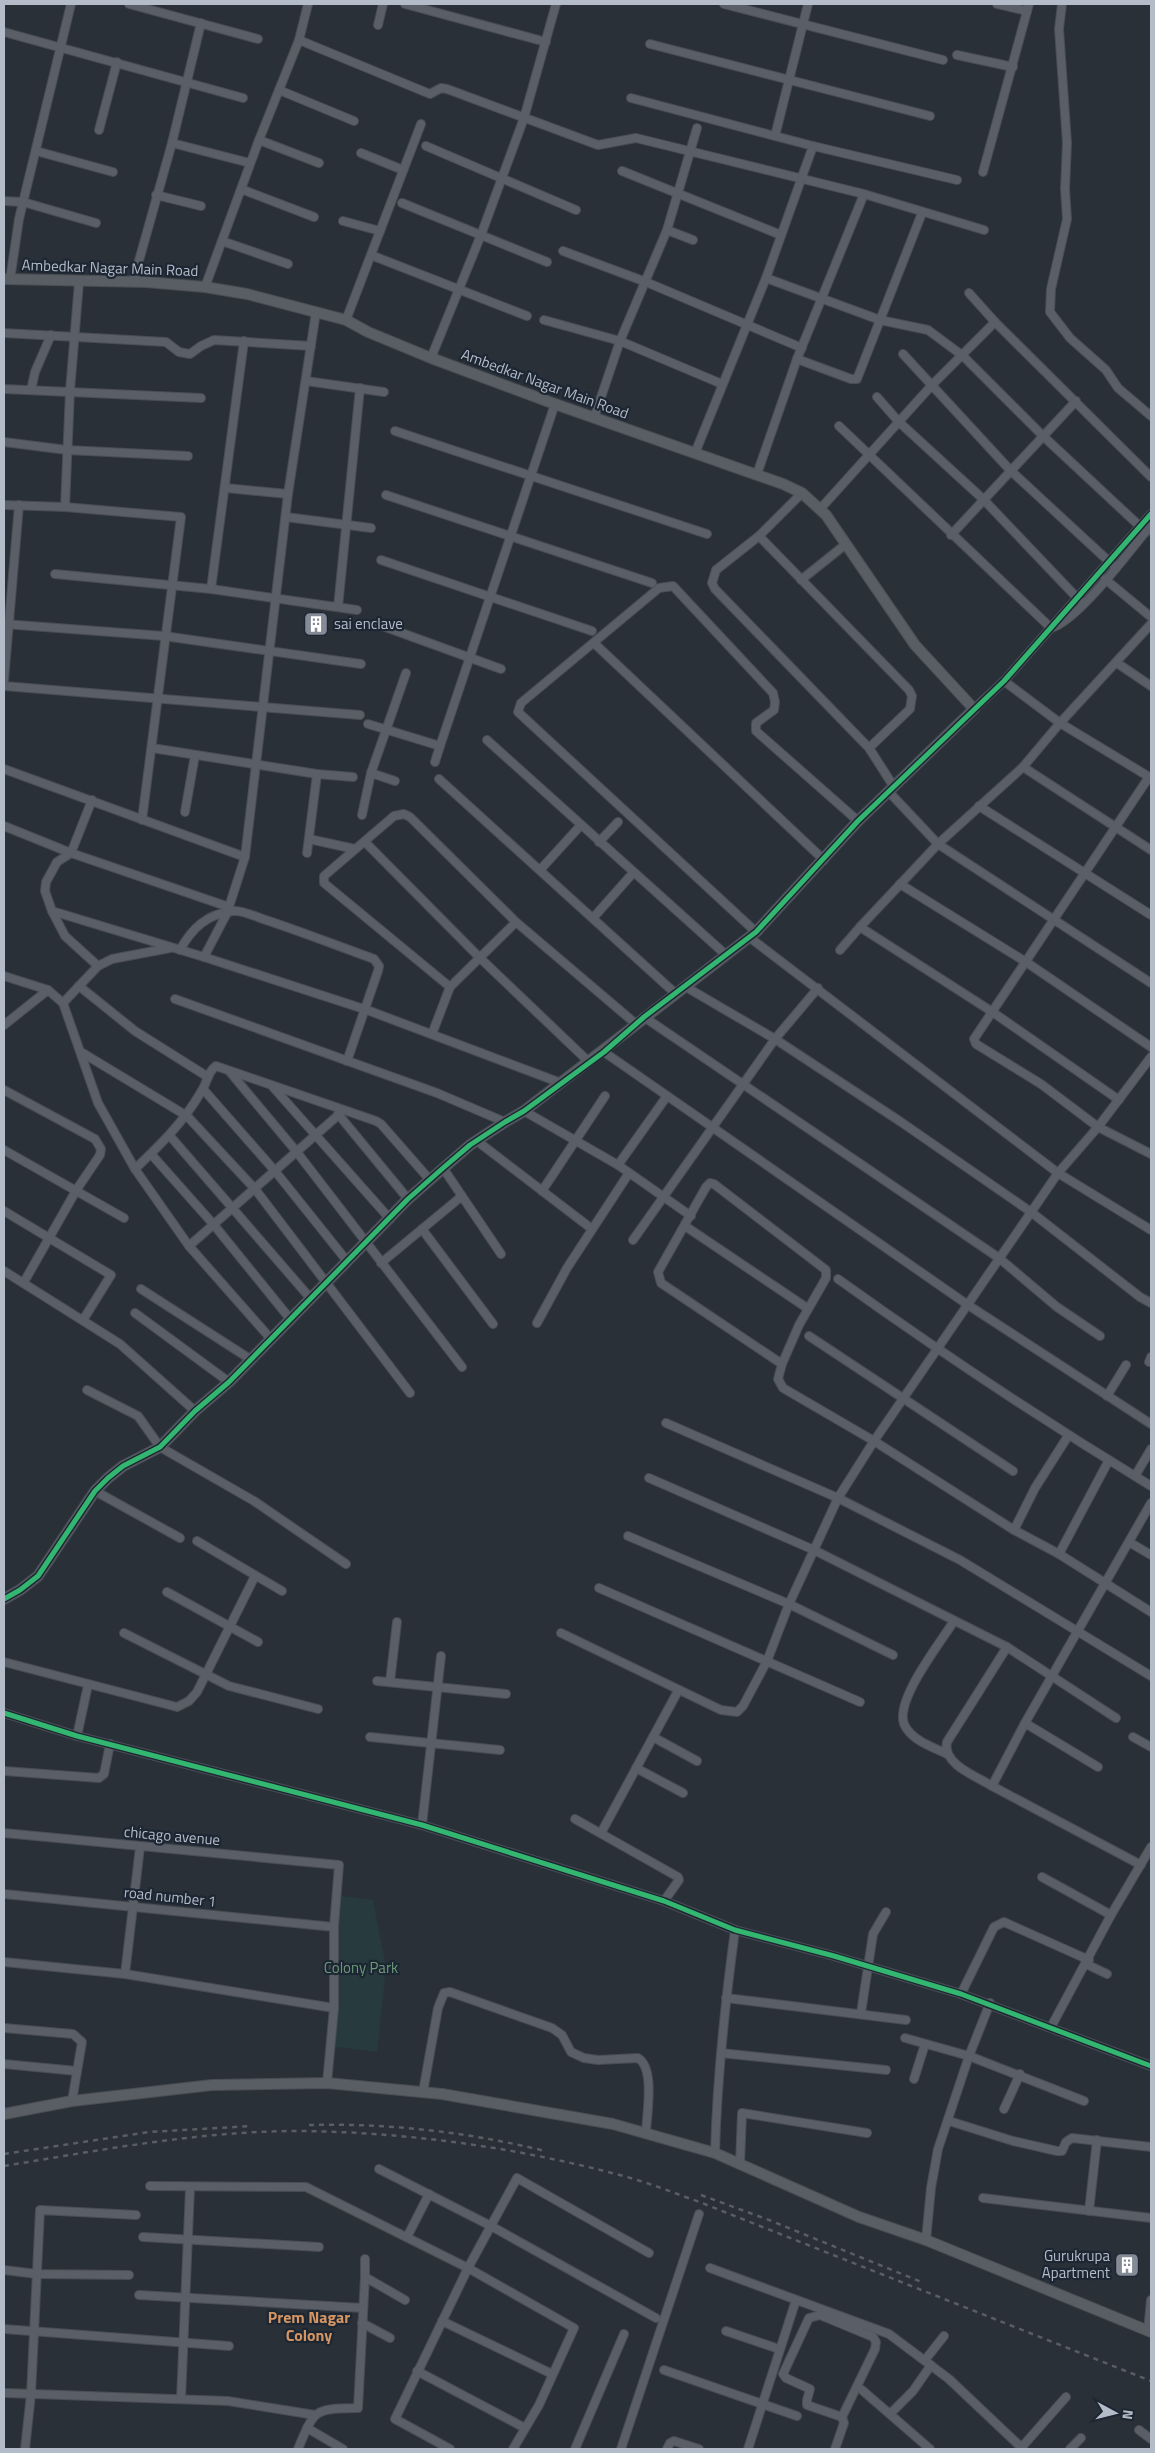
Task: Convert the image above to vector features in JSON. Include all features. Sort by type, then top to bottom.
[{"type":"street","points":[[7,280],[23,202],[71,4]]},
{"type":"street","points":[[129,4],[258,39]]},
{"type":"street","points":[[206,287],[259,140],[299,40],[308,4]]},
{"type":"street","points":[[378,25],[383,4]]},
{"type":"street","points":[[405,4],[546,42]]},
{"type":"street","points":[[430,358],[481,235],[524,118],[556,4]]},
{"type":"street","points":[[724,4],[943,60]]},
{"type":"street","points":[[774,136],[787,79],[808,4]]},
{"type":"street","points":[[983,172],[1028,7],[997,4]]},
{"type":"street","points":[[1062,4],[1059,29],[1067,143],[1065,190],[1067,219],[1051,289],[1050,312],[1070,338],[1106,370],[1118,388],[1151,416]]},
{"type":"street","points":[[133,282],[156,194],[172,143],[201,23]]},
{"type":"street","points":[[4,32],[61,46],[243,98]]},
{"type":"street","points":[[299,40],[430,94],[441,88],[448,89],[598,145],[636,138],[864,194],[922,213],[984,230]]},
{"type":"street","points":[[650,44],[930,116]]},
{"type":"street","points":[[957,55],[1013,67]]},
{"type":"street","points":[[98,130],[117,62]]},
{"type":"street","points":[[280,90],[354,121]]},
{"type":"street","points":[[631,98],[813,146],[957,180]]},
{"type":"street","points":[[346,320],[421,124]]},
{"type":"street","points":[[594,418],[620,341],[667,230],[697,128]]},
{"type":"street","points":[[259,140],[319,163]]},
{"type":"street","points":[[172,143],[250,164]]},
{"type":"street","points":[[426,146],[576,210]]},
{"type":"street","points":[[695,453],[766,278],[813,146]]},
{"type":"street","points":[[36,151],[113,172]]},
{"type":"street","points":[[361,153],[404,170]]},
{"type":"street","points":[[622,171],[781,235]]},
{"type":"street","points":[[241,189],[314,217]]},
{"type":"street","points":[[156,194],[201,206]]},
{"type":"street","points":[[757,474],[821,298],[864,194]]},
{"type":"street","points":[[4,201],[23,202],[96,223]]},
{"type":"street","points":[[402,203],[547,262]]},
{"type":"street","points":[[798,360],[852,379],[857,379],[922,213]]},
{"type":"street","points":[[343,221],[380,231]]},
{"type":"street","points":[[667,230],[693,240]]},
{"type":"street","points":[[222,240],[288,264]]},
{"type":"street","points":[[563,251],[646,282],[802,348]]},
{"type":"street","points":[[376,257],[458,291],[527,316]]},
{"type":"street","points":[[766,278],[880,320],[928,330],[963,356],[1043,436],[1146,528]]},
{"type":"street","name":"Ambedkar Nagar Main Road","points":[[7,280],[133,282],[206,287],[248,294],[346,320],[368,332],[430,358],[594,418],[757,474],[802,493],[820,508],[915,645],[974,709]]},
{"type":"street","points":[[65,507],[70,391],[79,282]]},
{"type":"street","points":[[969,292],[996,322],[1151,477]]},
{"type":"street","points":[[204,957],[228,910],[245,857],[288,494],[316,312]]},
{"type":"street","points":[[544,320],[620,341],[722,384]]},
{"type":"street","points":[[820,508],[932,385],[996,322]]},
{"type":"street","points":[[4,333],[166,342],[179,352],[190,354],[214,340],[311,346]]},
{"type":"street","points":[[31,390],[35,372],[51,335]]},
{"type":"street","points":[[211,589],[226,488],[244,341]]},
{"type":"street","points":[[903,354],[1010,470],[1116,568]]},
{"type":"street","points":[[306,381],[384,392]]},
{"type":"street","points":[[338,607],[360,388]]},
{"type":"street","points":[[4,389],[201,398]]},
{"type":"street","points":[[877,397],[899,422],[983,498],[1083,604]]},
{"type":"street","points":[[951,535],[983,498],[1076,401]]},
{"type":"street","points":[[434,762],[555,404]]},
{"type":"street","points":[[838,426],[1050,628]]},
{"type":"street","points":[[395,431],[707,534]]},
{"type":"street","points":[[4,442],[67,450],[188,456]]},
{"type":"street","points":[[226,488],[288,494]]},
{"type":"street","points":[[802,493],[759,536],[716,570],[712,583],[716,589],[869,748],[891,789],[938,844],[1151,982]]},
{"type":"street","points":[[386,495],[652,583]]},
{"type":"street","points":[[4,505],[65,507],[181,517],[164,636],[142,820]]},
{"type":"street","points":[[4,680],[7,624],[19,505]]},
{"type":"street","points":[[1050,628],[1058,626],[1083,604],[1116,568],[1146,528],[1151,514]]},
{"type":"street","points":[[286,517],[371,528]]},
{"type":"street","points":[[4,1599],[38,1576],[95,1491],[123,1466],[160,1447],[195,1411],[230,1382],[325,1283],[408,1200],[443,1168],[477,1141],[524,1112],[560,1083],[604,1052],[644,1017],[686,987],[725,954],[753,935],[858,821],[1004,680],[1109,562],[1146,528]]},
{"type":"street","points":[[759,536],[906,686],[912,696],[910,709],[869,748]]},
{"type":"street","points":[[801,580],[846,544]]},
{"type":"street","points":[[381,560],[592,631]]},
{"type":"street","points":[[55,574],[211,589],[357,610]]},
{"type":"street","points":[[1105,579],[1151,616]]},
{"type":"street","points":[[858,821],[756,731],[756,723],[774,710],[776,702],[773,693],[673,586],[659,588],[521,703],[518,712],[753,935],[818,988],[1058,1173],[1151,1230]]},
{"type":"street","points":[[7,624],[164,636],[361,664]]},
{"type":"street","points":[[376,624],[501,669]]},
{"type":"street","points":[[840,950],[938,844],[1022,767],[1151,624]]},
{"type":"street","points":[[594,643],[824,860]]},
{"type":"street","points":[[1116,663],[1151,686]]},
{"type":"street","points":[[362,815],[371,773],[406,673]]},
{"type":"street","points":[[1004,680],[1060,723],[1150,777],[975,1035],[976,1044],[1040,1084],[1098,1127],[1151,1154]]},
{"type":"street","points":[[4,686],[360,715]]},
{"type":"street","points":[[368,724],[440,746]]},
{"type":"street","points":[[487,740],[725,954]]},
{"type":"street","points":[[152,748],[317,774],[353,777]]},
{"type":"street","points":[[185,812],[195,755]]},
{"type":"street","points":[[1022,767],[1151,850]]},
{"type":"street","points":[[4,769],[245,857]]},
{"type":"street","points":[[371,773],[395,781]]},
{"type":"street","points":[[307,852],[317,774]]},
{"type":"street","points":[[439,779],[676,994]]},
{"type":"street","points":[[92,800],[71,853],[57,862],[46,882],[45,891],[52,911],[65,936],[98,966]]},
{"type":"street","points":[[979,806],[1151,915]]},
{"type":"street","points":[[450,987],[324,883],[326,873],[394,816],[404,814],[410,817],[516,922],[636,1024]]},
{"type":"street","points":[[599,842],[618,822]]},
{"type":"street","points":[[540,870],[581,825]]},
{"type":"street","points":[[4,826],[71,853],[228,910],[244,913],[374,959],[378,971],[367,1010],[347,1062]]},
{"type":"street","points":[[310,839],[355,849]]},
{"type":"street","points":[[365,842],[480,958],[589,1062]]},
{"type":"street","points":[[594,918],[633,872]]},
{"type":"street","points":[[900,884],[1026,962],[1151,1046]]},
{"type":"street","points":[[63,1003],[98,966],[112,959],[176,948],[203,921],[228,910]]},
{"type":"street","points":[[52,911],[176,948],[367,1010],[560,1083]]},
{"type":"street","points":[[432,1034],[450,987],[516,922]]},
{"type":"street","points":[[860,927],[991,1011],[1119,1100]]},
{"type":"street","points":[[4,976],[48,990],[63,1003],[98,1103],[135,1169],[189,1246],[271,1339]]},
{"type":"street","points":[[79,986],[135,1031],[208,1077]]},
{"type":"street","points":[[686,987],[775,1039],[1031,1212],[1140,1297],[1151,1303]]},
{"type":"street","points":[[633,1240],[775,1039],[818,988]]},
{"type":"street","points":[[4,1025],[48,990]]},
{"type":"street","points":[[175,999],[437,1093],[505,1122]]},
{"type":"street","points":[[644,1017],[999,1258],[1057,1306],[1100,1336]]},
{"type":"street","points":[[80,1052],[187,1116],[255,1189],[410,1393]]},
{"type":"street","points":[[604,1052],[968,1305],[1151,1424]]},
{"type":"street","points":[[561,1633],[678,1691],[721,1710],[737,1712],[743,1706],[767,1661],[789,1604],[838,1498],[874,1441],[1058,1173],[1098,1127],[1151,1057]]},
{"type":"street","points":[[135,1169],[170,1136],[187,1116],[216,1066],[272,1085],[340,1112],[381,1124],[430,1180]]},
{"type":"street","points":[[230,1072],[296,1151],[380,1263],[462,1367]]},
{"type":"street","points":[[272,1085],[390,1219]]},
{"type":"street","points":[[203,1089],[275,1171],[348,1261]]},
{"type":"street","points":[[4,1090],[99,1142],[101,1149],[100,1155],[48,1236],[24,1282]]},
{"type":"street","points":[[542,1190],[605,1096]]},
{"type":"street","points":[[618,1165],[667,1096]]},
{"type":"street","points":[[189,1246],[340,1112]]},
{"type":"street","points":[[340,1112],[408,1200]]},
{"type":"street","points":[[524,1112],[618,1165],[691,1216]]},
{"type":"street","points":[[170,1136],[231,1209],[311,1299]]},
{"type":"street","points":[[477,1141],[592,1229]]},
{"type":"street","points":[[4,1150],[77,1189],[124,1218]]},
{"type":"street","points":[[151,1154],[214,1225],[291,1320]]},
{"type":"street","points":[[443,1168],[501,1254]]},
{"type":"street","points":[[537,1323],[567,1268],[629,1173]]},
{"type":"street","points":[[782,1364],[661,1283],[658,1272],[691,1216],[706,1186],[710,1183],[714,1184],[824,1267],[826,1278],[807,1308],[782,1364],[778,1379],[783,1388],[874,1441],[1014,1530],[1059,1554],[1151,1612]]},
{"type":"street","points":[[380,1263],[462,1196]]},
{"type":"street","points":[[4,1211],[111,1275],[83,1320]]},
{"type":"street","points":[[684,1226],[807,1308]]},
{"type":"street","points":[[422,1229],[493,1324]]},
{"type":"street","points":[[4,1271],[120,1344],[195,1411]]},
{"type":"street","points":[[838,1279],[938,1350],[1068,1436],[1151,1486]]},
{"type":"street","points":[[141,1289],[250,1359]]},
{"type":"street","points":[[135,1314],[230,1382]]},
{"type":"street","points":[[809,1336],[1013,1471]]},
{"type":"street","points":[[1107,1396],[1126,1365]]},
{"type":"street","points":[[87,1390],[138,1416],[160,1447],[254,1501],[346,1564]]},
{"type":"street","points":[[666,1423],[838,1498],[960,1560],[1151,1676]]},
{"type":"street","points":[[1014,1530],[1035,1488],[1068,1436]]},
{"type":"street","points":[[1134,1476],[1151,1449]]},
{"type":"street","points":[[1059,1554],[1109,1460]]},
{"type":"street","points":[[649,1478],[814,1550],[1007,1647],[1116,1718]]},
{"type":"street","points":[[95,1491],[180,1538]]},
{"type":"street","points":[[992,1786],[1104,1582],[1151,1504]]},
{"type":"street","points":[[628,1536],[789,1604],[893,1655]]},
{"type":"street","points":[[197,1541],[282,1591]]},
{"type":"street","points":[[1129,1542],[1151,1555]]},
{"type":"street","points":[[4,1662],[88,1685],[177,1706],[189,1701],[197,1692],[255,1576]]},
{"type":"street","points":[[599,1588],[860,1702]]},
{"type":"street","points":[[168,1592],[258,1642]]},
{"type":"street","points":[[954,1621],[907,1696],[902,1710],[903,1722],[910,1733],[947,1754],[951,1760],[992,1786],[1141,1865]]},
{"type":"street","points":[[390,1682],[397,1622]]},
{"type":"street","points":[[124,1633],[205,1676],[250,1693],[318,1709]]},
{"type":"street","points":[[947,1754],[948,1742],[1007,1647]]},
{"type":"street","points":[[422,1825],[441,1656]]},
{"type":"street","points":[[377,1681],[506,1694]]},
{"type":"street","points":[[77,1736],[88,1685]]},
{"type":"street","points":[[602,1833],[678,1691]]},
{"type":"street","points":[[4,1713],[77,1736],[422,1825],[664,1901],[735,1930],[869,1966],[990,2003],[1151,2066]]},
{"type":"street","points":[[1025,1723],[1098,1767]]},
{"type":"street","points":[[370,1737],[500,1750]]},
{"type":"street","points":[[653,1737],[697,1761]]},
{"type":"street","points":[[1133,1737],[1151,1748]]},
{"type":"street","points":[[4,1771],[99,1778],[104,1774],[110,1744]]},
{"type":"street","points":[[636,1768],[683,1793]]},
{"type":"street","points":[[575,1819],[678,1877],[679,1880],[664,1901]]},
{"type":"street","name":"chicago avenue","points":[[4,1833],[339,1865],[334,1927]]},
{"type":"street","points":[[125,1974],[140,1847]]},
{"type":"street","points":[[1051,2027],[1111,1915],[1151,1847]]},
{"type":"street","points":[[1042,1877],[1111,1915]]},
{"type":"street","name":"road number 1","points":[[4,1894],[334,1927]]},
{"type":"street","points":[[862,2014],[873,1934],[886,1912]]},
{"type":"street","points":[[961,1994],[994,1927],[1004,1922],[1087,1962],[1107,1974]]},
{"type":"street","points":[[327,2083],[334,2008],[334,1927]]},
{"type":"street","points":[[715,2153],[726,1998],[735,1930]]},
{"type":"street","points":[[4,1962],[125,1974],[334,2008]]},
{"type":"street","points":[[423,2092],[438,2008],[444,1993],[450,1992],[552,2028],[562,2035],[572,2052],[584,2058],[598,2060],[638,2058],[642,2060],[648,2072],[646,2132]]},
{"type":"street","points":[[726,1998],[906,2020]]},
{"type":"street","points":[[926,2240],[935,2163],[969,2056],[990,2003]]},
{"type":"street","points":[[4,2028],[78,2036],[82,2042],[72,2101]]},
{"type":"street","points":[[906,2038],[969,2056],[1020,2074],[1084,2101]]},
{"type":"street","points":[[914,2079],[925,2044]]},
{"type":"street","points":[[721,2054],[886,2070]]},
{"type":"street","points":[[4,2064],[76,2071]]},
{"type":"street","points":[[1004,2109],[1020,2074]]},
{"type":"street","points":[[4,2114],[72,2101],[212,2085],[327,2083],[423,2092],[510,2104],[646,2132],[715,2153],[860,2217],[926,2240],[1149,2332],[1151,2300]]},
{"type":"street","points":[[740,2164],[742,2113],[867,2133]]},
{"type":"street","points":[[949,2121],[1013,2141],[1057,2152],[1062,2151],[1066,2142],[1072,2138],[1151,2146]]},
{"type":"street","points":[[1089,2211],[1097,2140]]},
{"type":"street","points":[[379,2169],[491,2226],[656,2318]]},
{"type":"street","points":[[450,2449],[394,2419],[468,2268],[517,2178],[649,2252]]},
{"type":"street","points":[[150,2186],[190,2188],[306,2187],[468,2268],[574,2328],[513,2449]]},
{"type":"street","points":[[180,2399],[190,2188]]},
{"type":"street","points":[[407,2237],[429,2194]]},
{"type":"street","points":[[983,2198],[1151,2218]]},
{"type":"street","points":[[25,2449],[31,2394],[40,2210],[136,2215]]},
{"type":"street","points":[[621,2449],[699,2214]]},
{"type":"street","points":[[143,2237],[319,2248]]},
{"type":"street","points":[[298,2449],[315,2415],[323,2409],[358,2408],[365,2259]]},
{"type":"street","points":[[710,2268],[889,2334],[949,2379],[1022,2448],[1066,2398]]},
{"type":"street","points":[[4,2270],[37,2274],[130,2275]]},
{"type":"street","points":[[365,2277],[406,2300]]},
{"type":"street","points":[[139,2295],[185,2296],[363,2308]]},
{"type":"street","points":[[748,2449],[796,2300]]},
{"type":"street","points":[[835,2449],[844,2422],[842,2417],[875,2349],[876,2342],[873,2337],[820,2315],[814,2315],[809,2318],[784,2374],[786,2378],[810,2389],[806,2400],[808,2405],[842,2417]]},
{"type":"street","points":[[442,2321],[552,2374]]},
{"type":"street","points":[[362,2323],[390,2338]]},
{"type":"street","points":[[4,2329],[229,2346]]},
{"type":"street","points":[[726,2331],[780,2349]]},
{"type":"street","points":[[575,2449],[624,2334]]},
{"type":"street","points":[[890,2414],[913,2390],[944,2336]]},
{"type":"street","points":[[664,2370],[797,2416]]},
{"type":"street","points":[[417,2371],[525,2428]]},
{"type":"street","points":[[862,2390],[930,2449]]},
{"type":"street","points":[[6,2393],[228,2401],[315,2415]]},
{"type":"street","points":[[307,2428],[343,2449]]},
{"type":"street","points":[[1139,2430],[1151,2439]]},
{"type":"street","points":[[1070,2449],[1081,2438]]},
{"type":"street","points":[[667,2449],[670,2443],[674,2442],[699,2449]]},
{"type":"green space","name":"Colony Park","points":[[342,1896],[373,1900],[386,1967],[377,2052],[328,2046]]},
{"type":"railway","points":[[309,2125],[399,2127],[428,2130],[516,2144],[545,2151]]},
{"type":"railway","points":[[4,2154],[149,2132],[252,2126]]},
{"type":"railway","points":[[4,2166],[151,2142],[262,2132],[340,2132],[423,2138],[506,2150],[587,2167],[664,2189],[1151,2381]]},
{"type":"railway","points":[[701,2195],[769,2220],[924,2283]]},
{"type":"cycle path","points":[[4,1599],[20,1590],[38,1576],[95,1491],[108,1478],[123,1466],[160,1447],[195,1411],[229,1382],[408,1199],[470,1145],[524,1111],[604,1052],[644,1017],[756,932],[858,821],[1004,681],[1151,514]]},
{"type":"cycle path","points":[[4,1713],[77,1736],[422,1825],[664,1901],[735,1930],[834,1956],[961,1994],[1151,2066]]},
{"type":"place","name":"sai enclave","points":[[316,624]]},
{"type":"place","name":"Gurukrupa Apartment","points":[[1127,2265]]},
{"type":"district","name":"Prem Nagar Colony","points":[[309,2326]]}]
